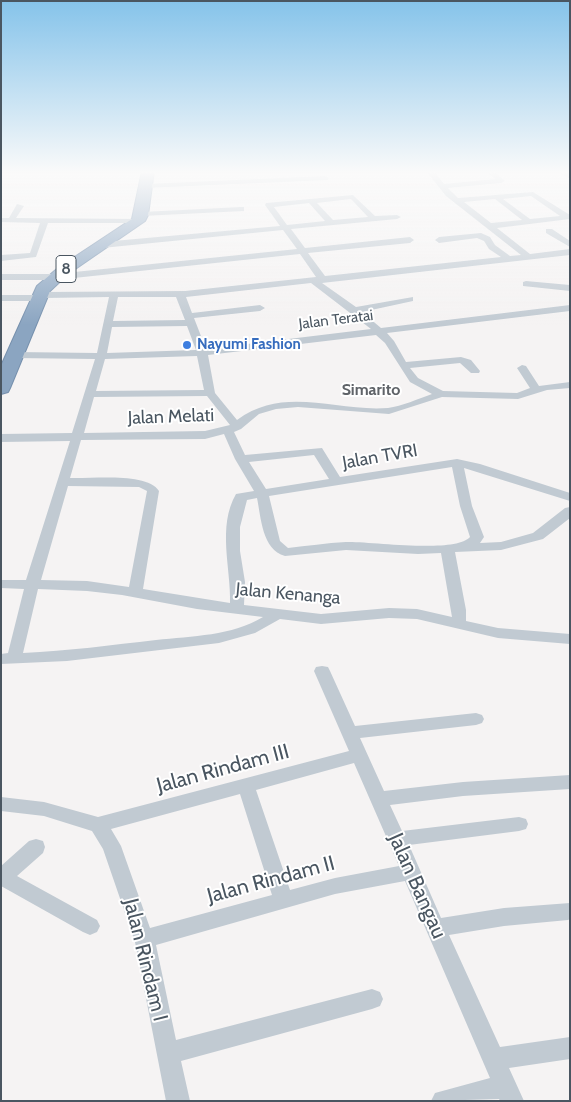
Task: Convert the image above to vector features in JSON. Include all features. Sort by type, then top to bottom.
[{"type":"highway","name":"8","points":[[1,388],[43,289],[55,277],[134,222]]},
{"type":"street","points":[[1,258],[33,255],[44,222]]},
{"type":"street","points":[[281,222],[301,251],[318,280],[390,341],[403,365],[414,380],[441,394]]},
{"type":"street","points":[[102,245],[336,222]]},
{"type":"street","points":[[485,222],[529,257]]},
{"type":"street","points":[[489,226],[524,222]]},
{"type":"street","points":[[1,277],[55,277],[301,251],[413,242],[400,231]]},
{"type":"street","points":[[549,231],[570,245]]},
{"type":"street","points":[[439,240],[478,235],[487,239],[492,247],[509,259]]},
{"type":"street","points":[[1,298],[180,294],[475,264],[570,252]]},
{"type":"street","points":[[526,284],[570,288]]},
{"type":"street","points":[[180,294],[202,353],[210,393],[232,429],[241,459],[262,493],[274,543],[283,551],[354,545],[418,550],[483,548],[520,542],[538,536],[570,511]]},
{"type":"street","points":[[114,296],[101,356],[90,394],[8,659],[67,656],[230,636],[258,627],[277,614]]},
{"type":"street","points":[[353,311],[410,299]]},
{"type":"street","points":[[502,315],[503,308],[512,304]]},
{"type":"street","points":[[108,324],[189,319],[260,308]]},
{"type":"street","name":"Jalan Teratai","points":[[15,355],[101,356],[202,353],[570,308]]},
{"type":"street","points":[[403,365],[461,360],[467,362],[475,371]]},
{"type":"street","points":[[522,368],[537,390]]},
{"type":"street","name":"Jalan Melati","points":[[1,438],[205,435],[232,429],[255,412],[276,406],[298,404],[389,411],[441,394],[518,396],[546,386],[570,385]]},
{"type":"street","points":[[90,394],[210,393]]},
{"type":"street","points":[[241,459],[318,451],[337,482]]},
{"type":"street","points":[[454,549],[474,542],[477,537],[466,506],[457,463]]},
{"type":"street","name":"Jalan TVRI","points":[[237,609],[238,582],[232,551],[233,527],[241,497],[457,463],[476,467],[570,497]]},
{"type":"street","points":[[63,482],[141,483],[151,488],[135,592]]},
{"type":"street","points":[[454,549],[459,610],[458,623]]},
{"type":"street","name":"Jalan Kenanga","points":[[1,584],[87,586],[135,592],[198,604],[321,619],[389,613],[417,614],[498,633],[570,639]]},
{"type":"street","name":"Jalan Bangau","points":[[322,670],[509,1093]]},
{"type":"street","points":[[350,733],[476,718]]},
{"type":"street","name":"Jalan Rindam III","points":[[98,825],[360,755]]},
{"type":"street","points":[[379,799],[463,789],[570,782]]},
{"type":"street","points":[[246,786],[284,900]]},
{"type":"street","points":[[1,804],[44,809],[98,825]]},
{"type":"street","points":[[397,839],[519,824]]},
{"type":"street","name":"Jalan Rindam I","points":[[98,825],[112,846],[144,939],[178,1101]]},
{"type":"street","points":[[36,847],[2,878],[90,926]]},
{"type":"street","name":"Jalan Rindam II","points":[[144,939],[335,886],[411,872]]},
{"type":"street","points":[[436,928],[504,916],[568,911]]},
{"type":"street","points":[[168,1052],[372,999]]},
{"type":"street","points":[[494,1059],[570,1048]]},
{"type":"street","points":[[443,1101],[509,1093]]},
{"type":"place","name":"Nayumi Fashion","points":[[187,345]]},
{"type":"district","name":"Simarito","points":[[371,390]]}]
